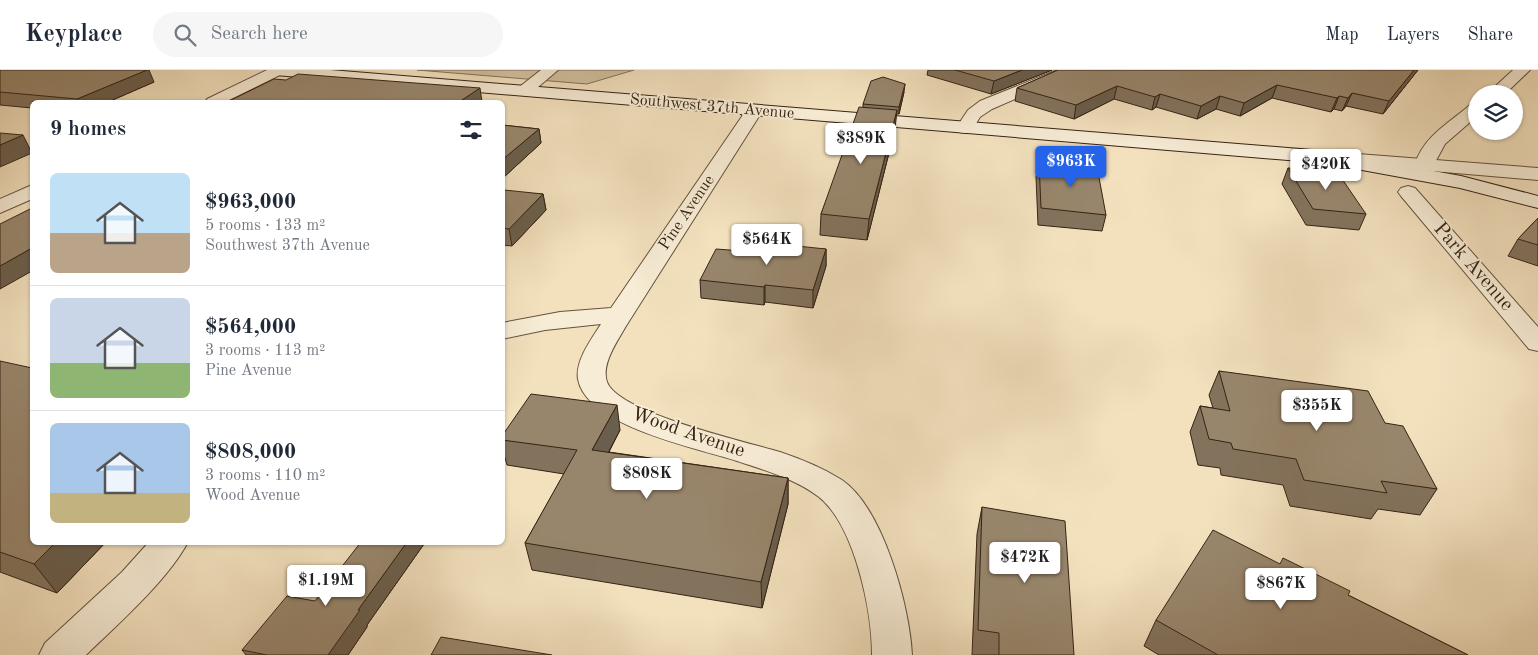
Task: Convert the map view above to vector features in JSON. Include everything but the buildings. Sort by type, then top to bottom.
[{"type":"street","points":[[217,100],[283,70]]},
{"type":"street","name":"Southwest 37th Avenue","points":[[283,70],[1538,174]]},
{"type":"street","points":[[524,91],[550,70]]},
{"type":"street","points":[[965,128],[970,118],[986,105],[1070,70]]},
{"type":"street","points":[[1505,85],[1522,70]]},
{"type":"street","name":"Pine Avenue","points":[[619,316],[755,110]]},
{"type":"street","points":[[1425,164],[1430,148],[1438,139],[1468,116]]},
{"type":"street","points":[[1345,159],[1461,182],[1538,202]]},
{"type":"street","points":[[0,206],[30,192]]},
{"type":"street","name":"Park Avenue","points":[[1408,192],[1538,343]]},
{"type":"street","points":[[505,330],[561,320],[594,316],[619,316]]},
{"type":"street","name":"Wood Avenue","points":[[619,316],[592,368],[591,379],[595,388],[610,404],[643,420],[801,473],[832,490],[851,509],[878,572],[886,605],[892,655]]},
{"type":"street","points":[[59,655],[117,600],[168,545]]},
{"type":"shaded area","points":[[417,70],[634,70],[587,84]]}]
